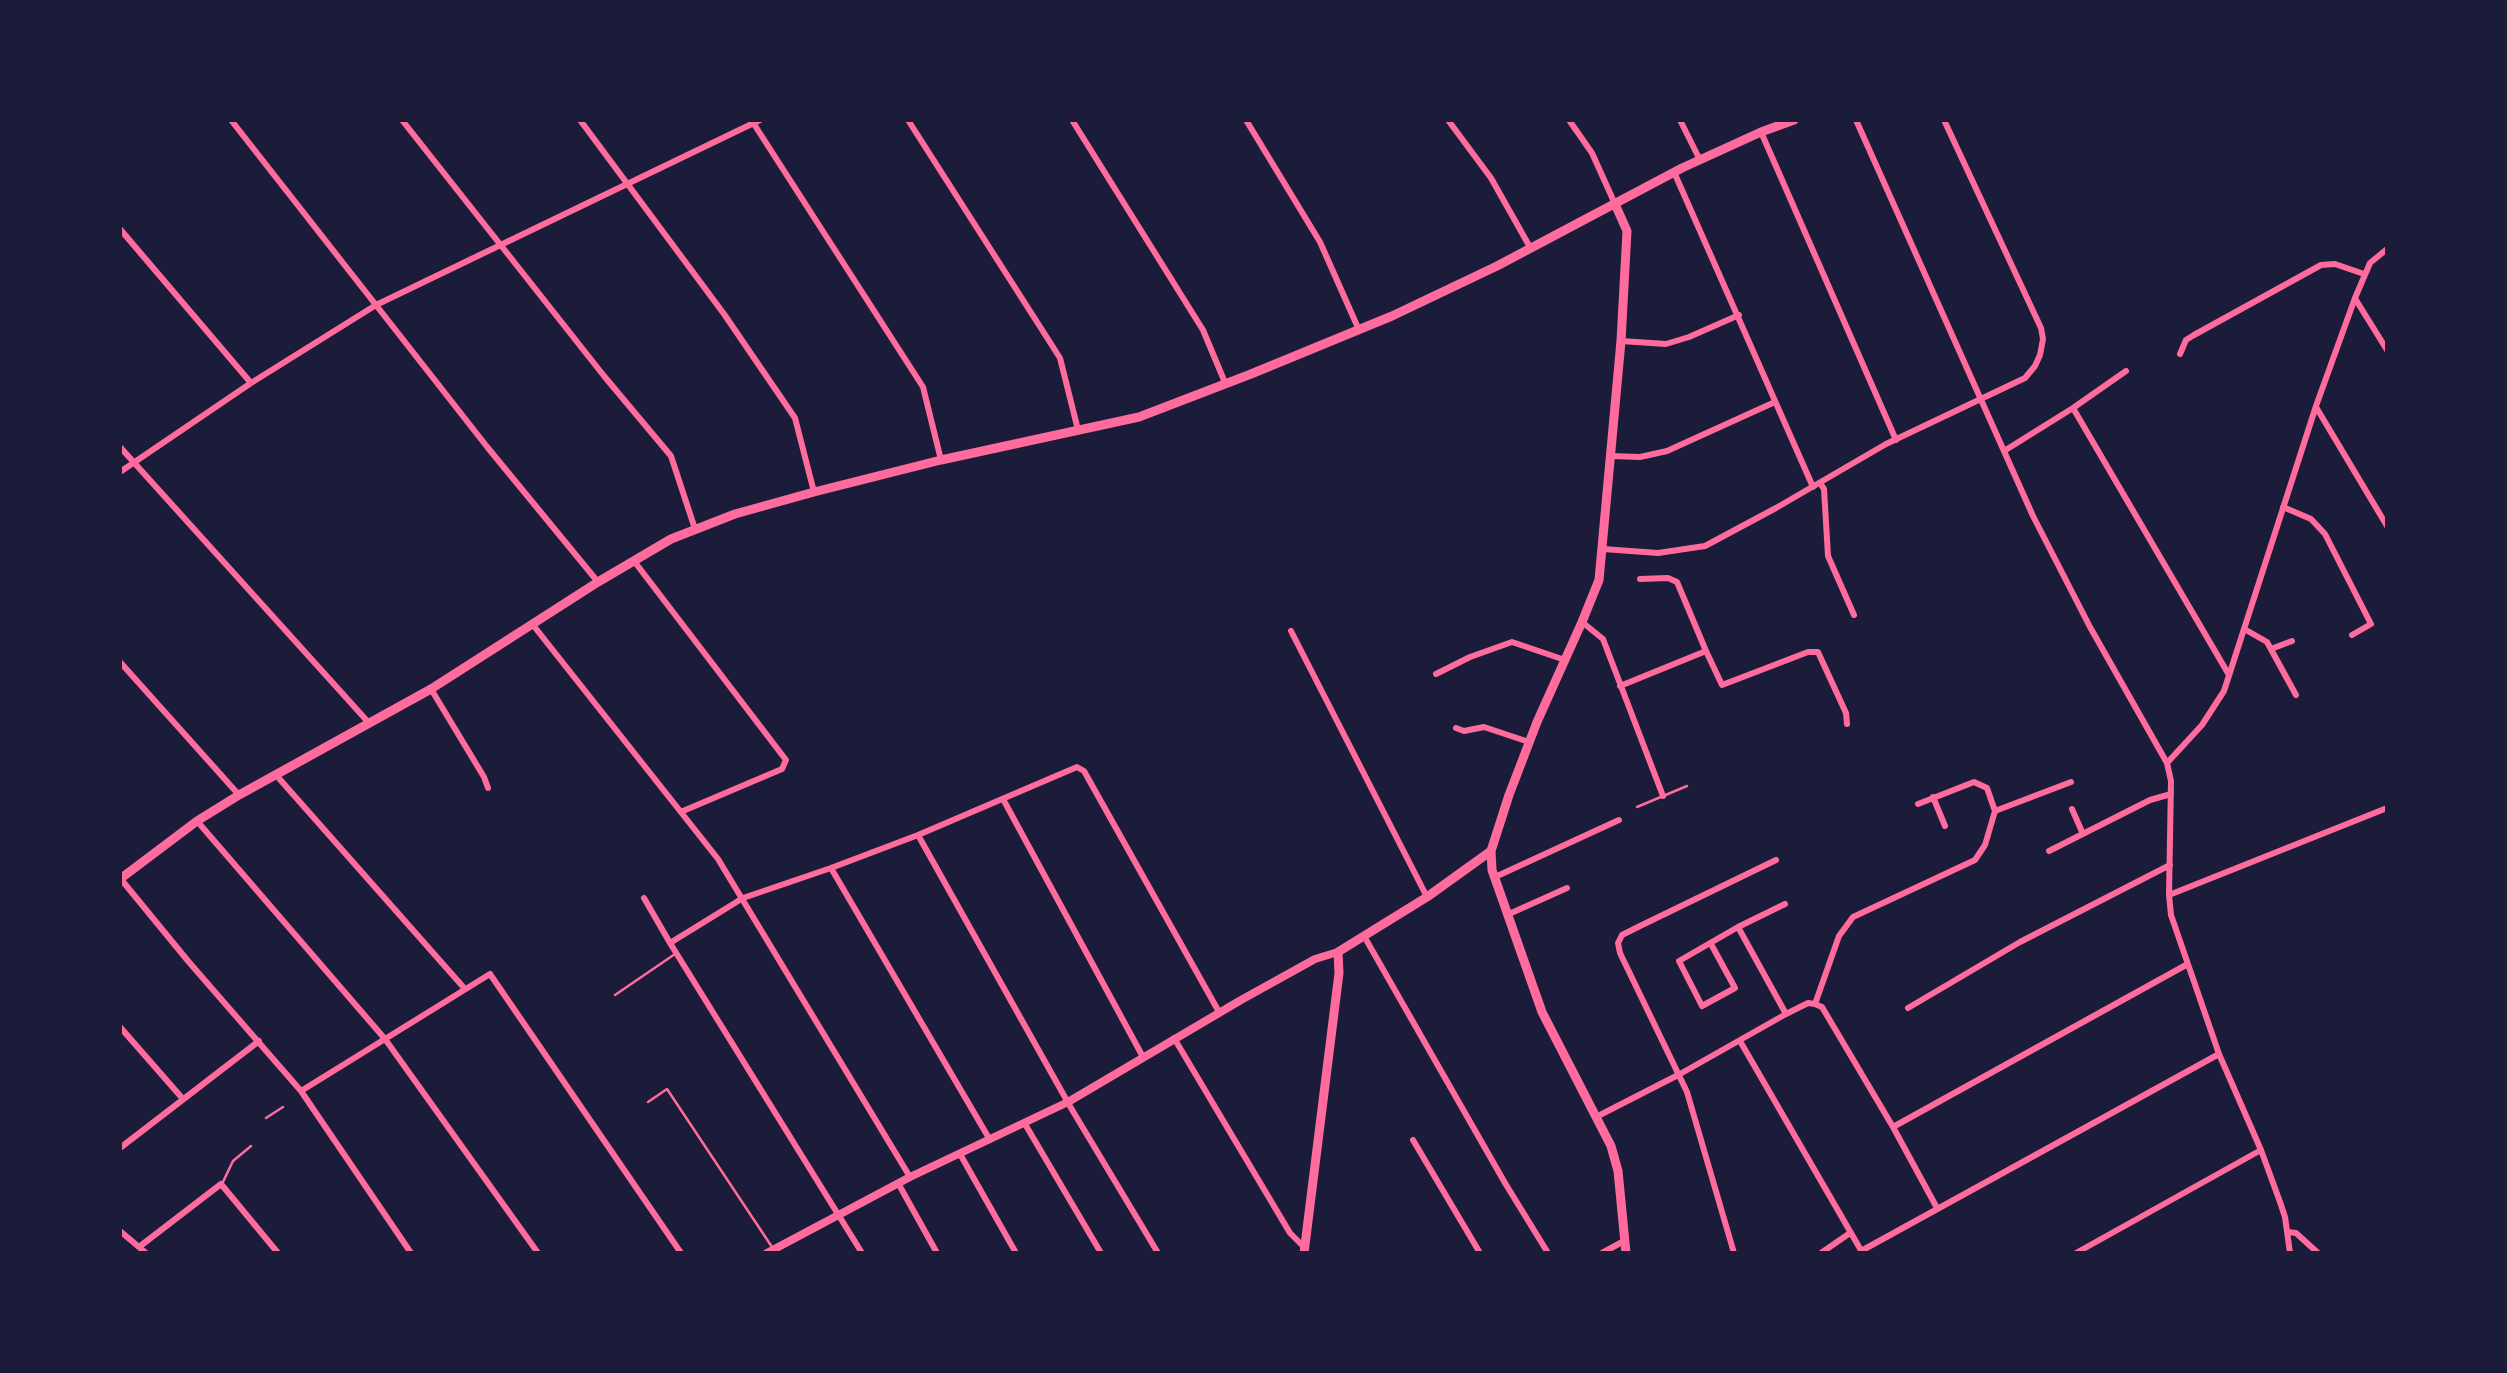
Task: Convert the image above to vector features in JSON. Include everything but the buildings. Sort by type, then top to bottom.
[{"type":"main road","points":[[120,879],[239,795],[431,690],[671,539],[734,514],[814,492],[1139,417],[1359,330],[1531,248],[1674,172],[1788,121]]},
{"type":"main road","points":[[1616,204],[1627,230],[1599,580],[1529,742],[1491,852],[1494,877],[1542,1012],[1612,1146],[1626,1253]]},
{"type":"main road","points":[[1304,1250],[1339,973],[1338,952],[1491,852]]},
{"type":"street","points":[[232,120],[488,448],[598,582]]},
{"type":"street","points":[[402,120],[671,456],[695,529]]},
{"type":"street","points":[[580,120],[724,314],[794,418],[814,492]]},
{"type":"street","points":[[908,120],[1060,358],[1078,430]]},
{"type":"street","points":[[1072,120],[1203,330],[1226,384]]},
{"type":"street","points":[[1246,120],[1320,242],[1359,330]]},
{"type":"street","points":[[1448,120],[1491,178],[1531,248]]},
{"type":"street","points":[[1570,120],[1592,153],[1616,204]]},
{"type":"street","points":[[1680,120],[1700,160]]},
{"type":"street","points":[[1856,120],[2033,516],[2166,763],[2171,794],[2171,915],[2218,1054],[2261,1150],[2285,1217],[2290,1253]]},
{"type":"street","points":[[1603,549],[1658,553],[1705,546],[1896,440],[2025,378],[2040,355],[2041,328],[1944,120]]},
{"type":"street","points":[[120,472],[376,305],[755,121],[924,388],[940,460]]},
{"type":"street","points":[[1760,132],[1896,440]]},
{"type":"street","points":[[1674,172],[1775,402],[1817,485],[1824,489],[1828,556],[1854,615]]},
{"type":"street","points":[[120,229],[251,383]]},
{"type":"street","points":[[2166,763],[2214,709],[2230,676],[2282,507],[2355,298],[2370,263],[2387,249]]},
{"type":"street","points":[[2180,354],[2186,340],[2194,334],[2320,265],[2335,264],[2364,274]]},
{"type":"street","points":[[2355,298],[2387,350]]},
{"type":"street","points":[[1621,342],[1666,344],[1739,315]]},
{"type":"street","points":[[2004,451],[2126,371]]},
{"type":"street","points":[[1611,456],[1640,458],[1667,451],[1775,402]]},
{"type":"street","points":[[2316,406],[2387,526]]},
{"type":"street","points":[[2074,408],[2230,676]]},
{"type":"street","points":[[120,446],[369,722]]},
{"type":"street","points":[[2282,507],[2311,519],[2325,534],[2371,624],[2352,635]]},
{"type":"street","points":[[634,561],[786,760],[782,769],[682,811]]},
{"type":"street","points":[[1640,579],[1668,578],[1677,582],[1722,686],[1808,652],[1818,652],[1846,712],[1847,724]]},
{"type":"street","points":[[1582,622],[1603,639],[1663,796]]},
{"type":"street","points":[[533,625],[718,858],[910,1176]]},
{"type":"street","points":[[1291,630],[1427,897]]},
{"type":"street","points":[[2246,630],[2262,638],[2296,695]]},
{"type":"street","points":[[2271,650],[2292,641]]},
{"type":"street","points":[[1436,674],[1512,642],[1565,660]]},
{"type":"street","points":[[1620,686],[1706,652]]},
{"type":"street","points":[[120,662],[239,795]]},
{"type":"street","points":[[431,690],[488,788]]},
{"type":"street","points":[[1456,728],[1464,731],[1484,727],[1529,742]]},
{"type":"street","points":[[670,943],[743,898],[918,834],[1077,767],[1084,770],[1219,1012]]},
{"type":"street","points":[[276,775],[464,988]]},
{"type":"street","points":[[1995,811],[2071,782]]},
{"type":"street","points":[[1815,1004],[1840,936],[1852,917],[1975,860],[1982,852],[1995,811],[1987,788],[1980,783],[1968,784],[1918,804]]},
{"type":"street","points":[[2050,851],[2150,800],[2171,794]]},
{"type":"street","points":[[1933,797],[1944,826]]},
{"type":"street","points":[[1003,798],[1143,1056]]},
{"type":"street","points":[[2169,895],[2387,808]]},
{"type":"street","points":[[2072,809],[2083,834]]},
{"type":"street","points":[[1494,877],[1619,820]]},
{"type":"street","points":[[197,821],[385,1039],[538,1253]]},
{"type":"street","points":[[918,834],[1068,1102],[1158,1253]]},
{"type":"street","points":[[1734,1253],[1680,1074],[1618,944],[1622,935],[1776,860]]},
{"type":"street","points":[[1908,1008],[2020,942],[2170,865]]},
{"type":"street","points":[[831,868],[990,1140]]},
{"type":"street","points":[[120,879],[302,1092],[411,1253]]},
{"type":"street","points":[[1509,914],[1567,888]]},
{"type":"street","points":[[644,898],[862,1253]]},
{"type":"street","points":[[1711,944],[1735,988],[1702,1006],[1679,961],[1785,904]]},
{"type":"street","points":[[1738,927],[1786,1014]]},
{"type":"street","points":[[1363,935],[1548,1253]]},
{"type":"street","points":[[772,1252],[910,1176],[1068,1102],[1219,1012],[1315,959],[1338,952]]},
{"type":"street","points":[[1893,1127],[2186,965]]},
{"type":"street","points":[[302,1092],[490,974],[681,1253]]},
{"type":"street","points":[[1598,1116],[1786,1014],[1815,1004],[1822,1008],[1937,1208]]},
{"type":"street","points":[[120,1027],[183,1099]]},
{"type":"street","points":[[1174,1038],[1290,1233],[1304,1250]]},
{"type":"street","points":[[120,1148],[259,1041]]},
{"type":"street","points":[[1740,1041],[1861,1252],[2218,1054]]},
{"type":"street","points":[[1025,1124],[1102,1253]]},
{"type":"street","points":[[1413,1140],[1480,1253]]},
{"type":"street","points":[[2076,1253],[2088,1250],[2261,1150]]},
{"type":"street","points":[[960,1154],[1016,1253]]},
{"type":"street","points":[[898,1183],[937,1253]]},
{"type":"street","points":[[120,1232],[143,1250],[222,1184],[278,1253]]},
{"type":"street","points":[[2288,1232],[2296,1233],[2318,1253]]},
{"type":"street","points":[[1821,1253],[1850,1233]]},
{"type":"street","points":[[1602,1253],[1624,1242]]},
{"type":"lane","points":[[1637,806],[1687,786]]},
{"type":"lane","points":[[615,995],[676,953]]},
{"type":"lane","points":[[648,1102],[667,1088],[772,1252]]},
{"type":"lane","points":[[296,1099],[302,1092]]},
{"type":"lane","points":[[266,1118],[283,1107]]},
{"type":"lane","points":[[222,1184],[233,1161],[251,1146]]}]
